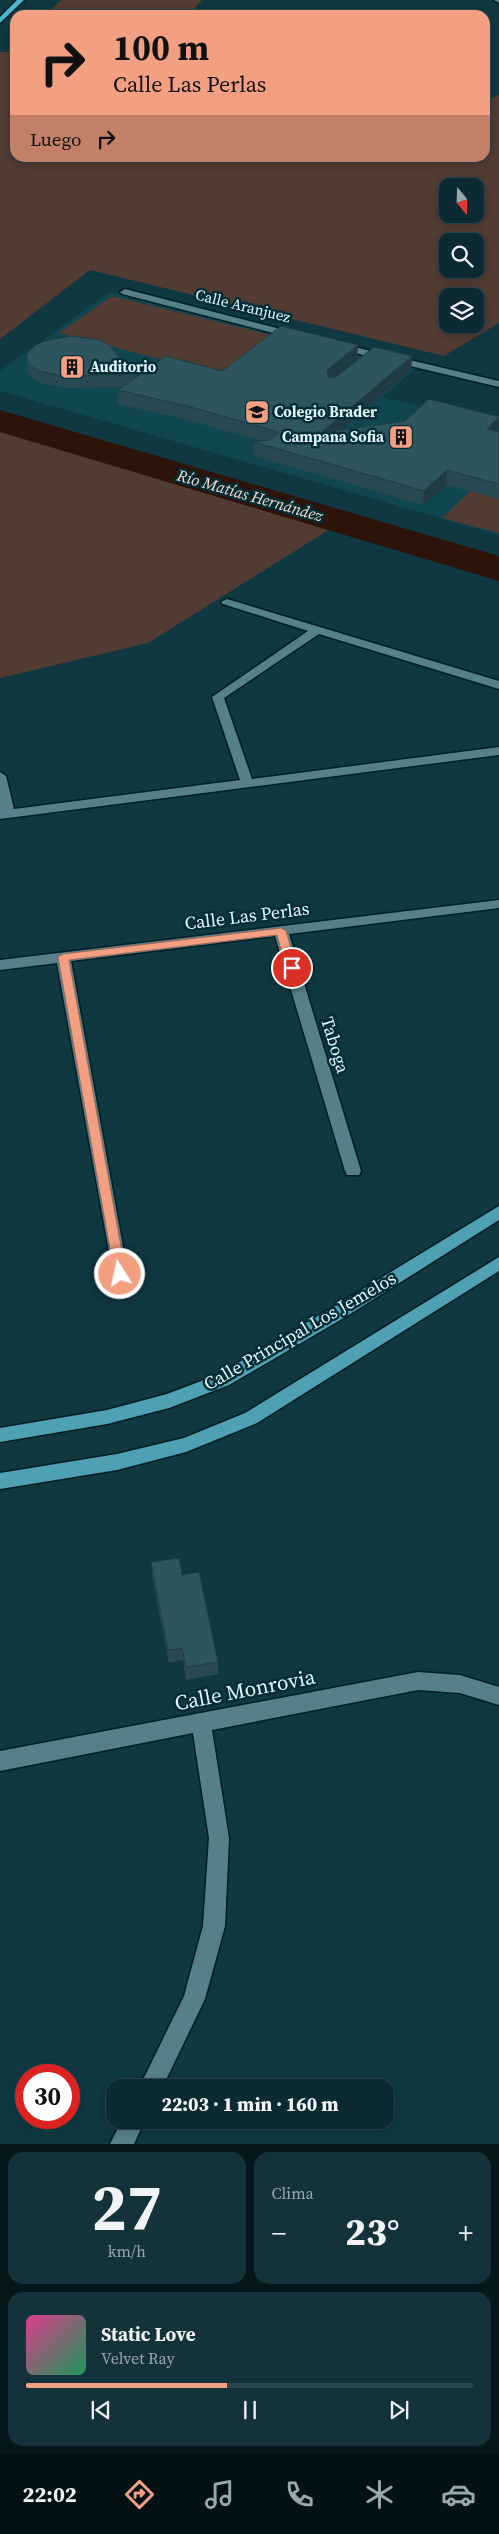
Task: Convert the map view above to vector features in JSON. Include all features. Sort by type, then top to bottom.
[{"type":"highway","points":[[12,10],[22,0]]},
{"type":"highway","points":[[0,22],[10,12]]},
{"type":"main road","name":"Calle Principal Los Jemelos","points":[[0,1435],[116,1414],[169,1401],[223,1380],[341,1311],[499,1212]]},
{"type":"main road","points":[[0,1481],[117,1462],[186,1445],[251,1418],[499,1263]]},
{"type":"street","name":"Calle Aranjuez","points":[[125,292],[304,338]]},
{"type":"street","points":[[323,342],[367,357],[499,384]]},
{"type":"street","points":[[226,602],[499,685]]},
{"type":"street","points":[[247,782],[218,697],[317,630]]},
{"type":"street","points":[[0,776],[4,814],[499,751]]},
{"type":"street","name":"Calle Las Perlas","points":[[0,965],[281,931],[498,908]]},
{"type":"street","name":"Taboga","points":[[281,931],[353,1171]]},
{"type":"street","points":[[63,957],[120,1274]]},
{"type":"street","name":"Calle Monrovia","points":[[0,1761],[418,1681],[460,1684],[499,1696]]},
{"type":"street","points":[[154,2079],[194,1999],[214,1926],[220,1838],[201,1723]]},
{"type":"street","points":[[122,2144],[130,2129]]},
{"type":"shaded area","points":[[61,0],[202,0],[193,10],[50,10]]},
{"type":"shaded area","points":[[10,49],[10,162],[490,162],[490,99],[499,95],[499,323],[484,332],[484,288],[439,288],[439,333],[482,333],[444,356],[90,270],[0,339],[0,52],[7,52]]},
{"type":"shaded area","name":"Colegio Brader","points":[[110,292],[416,368],[383,397],[499,427],[499,535],[0,391],[0,371]]},
{"type":"shaded area","points":[[112,296],[279,337],[229,377],[59,333]]},
{"type":"shaded area","points":[[0,425],[338,524],[148,643],[0,678]]},
{"type":"shaded area","points":[[470,491],[499,499],[499,533],[442,518]]},
{"type":"building","points":[[281,326],[358,345],[327,370],[328,377],[336,377],[374,347],[412,356],[321,433],[405,421],[429,399],[499,417],[487,429],[499,432],[499,484],[447,470],[424,491],[254,442],[269,440],[279,432],[187,406],[118,390],[166,356],[222,371]]},
{"type":"building","points":[[72,336],[100,340],[109,345],[133,374],[63,376],[39,371],[31,366],[27,360],[27,354],[34,346],[44,341]]},
{"type":"building","points":[[179,1558],[182,1575],[199,1572],[218,1662],[186,1667],[182,1648],[168,1650],[151,1562]]},
{"type":"waterway","name":"Río Matías Hernández","points":[[0,421],[499,569]]},
{"type":"place","name":"Auditorio","points":[[72,367]]},
{"type":"place","name":"Colegio Brader","points":[[257,412]]},
{"type":"place","name":"Campana Sofia","points":[[401,437]]},
{"type":"route","points":[[120,1274],[63,957],[281,931],[292,968]]}]
